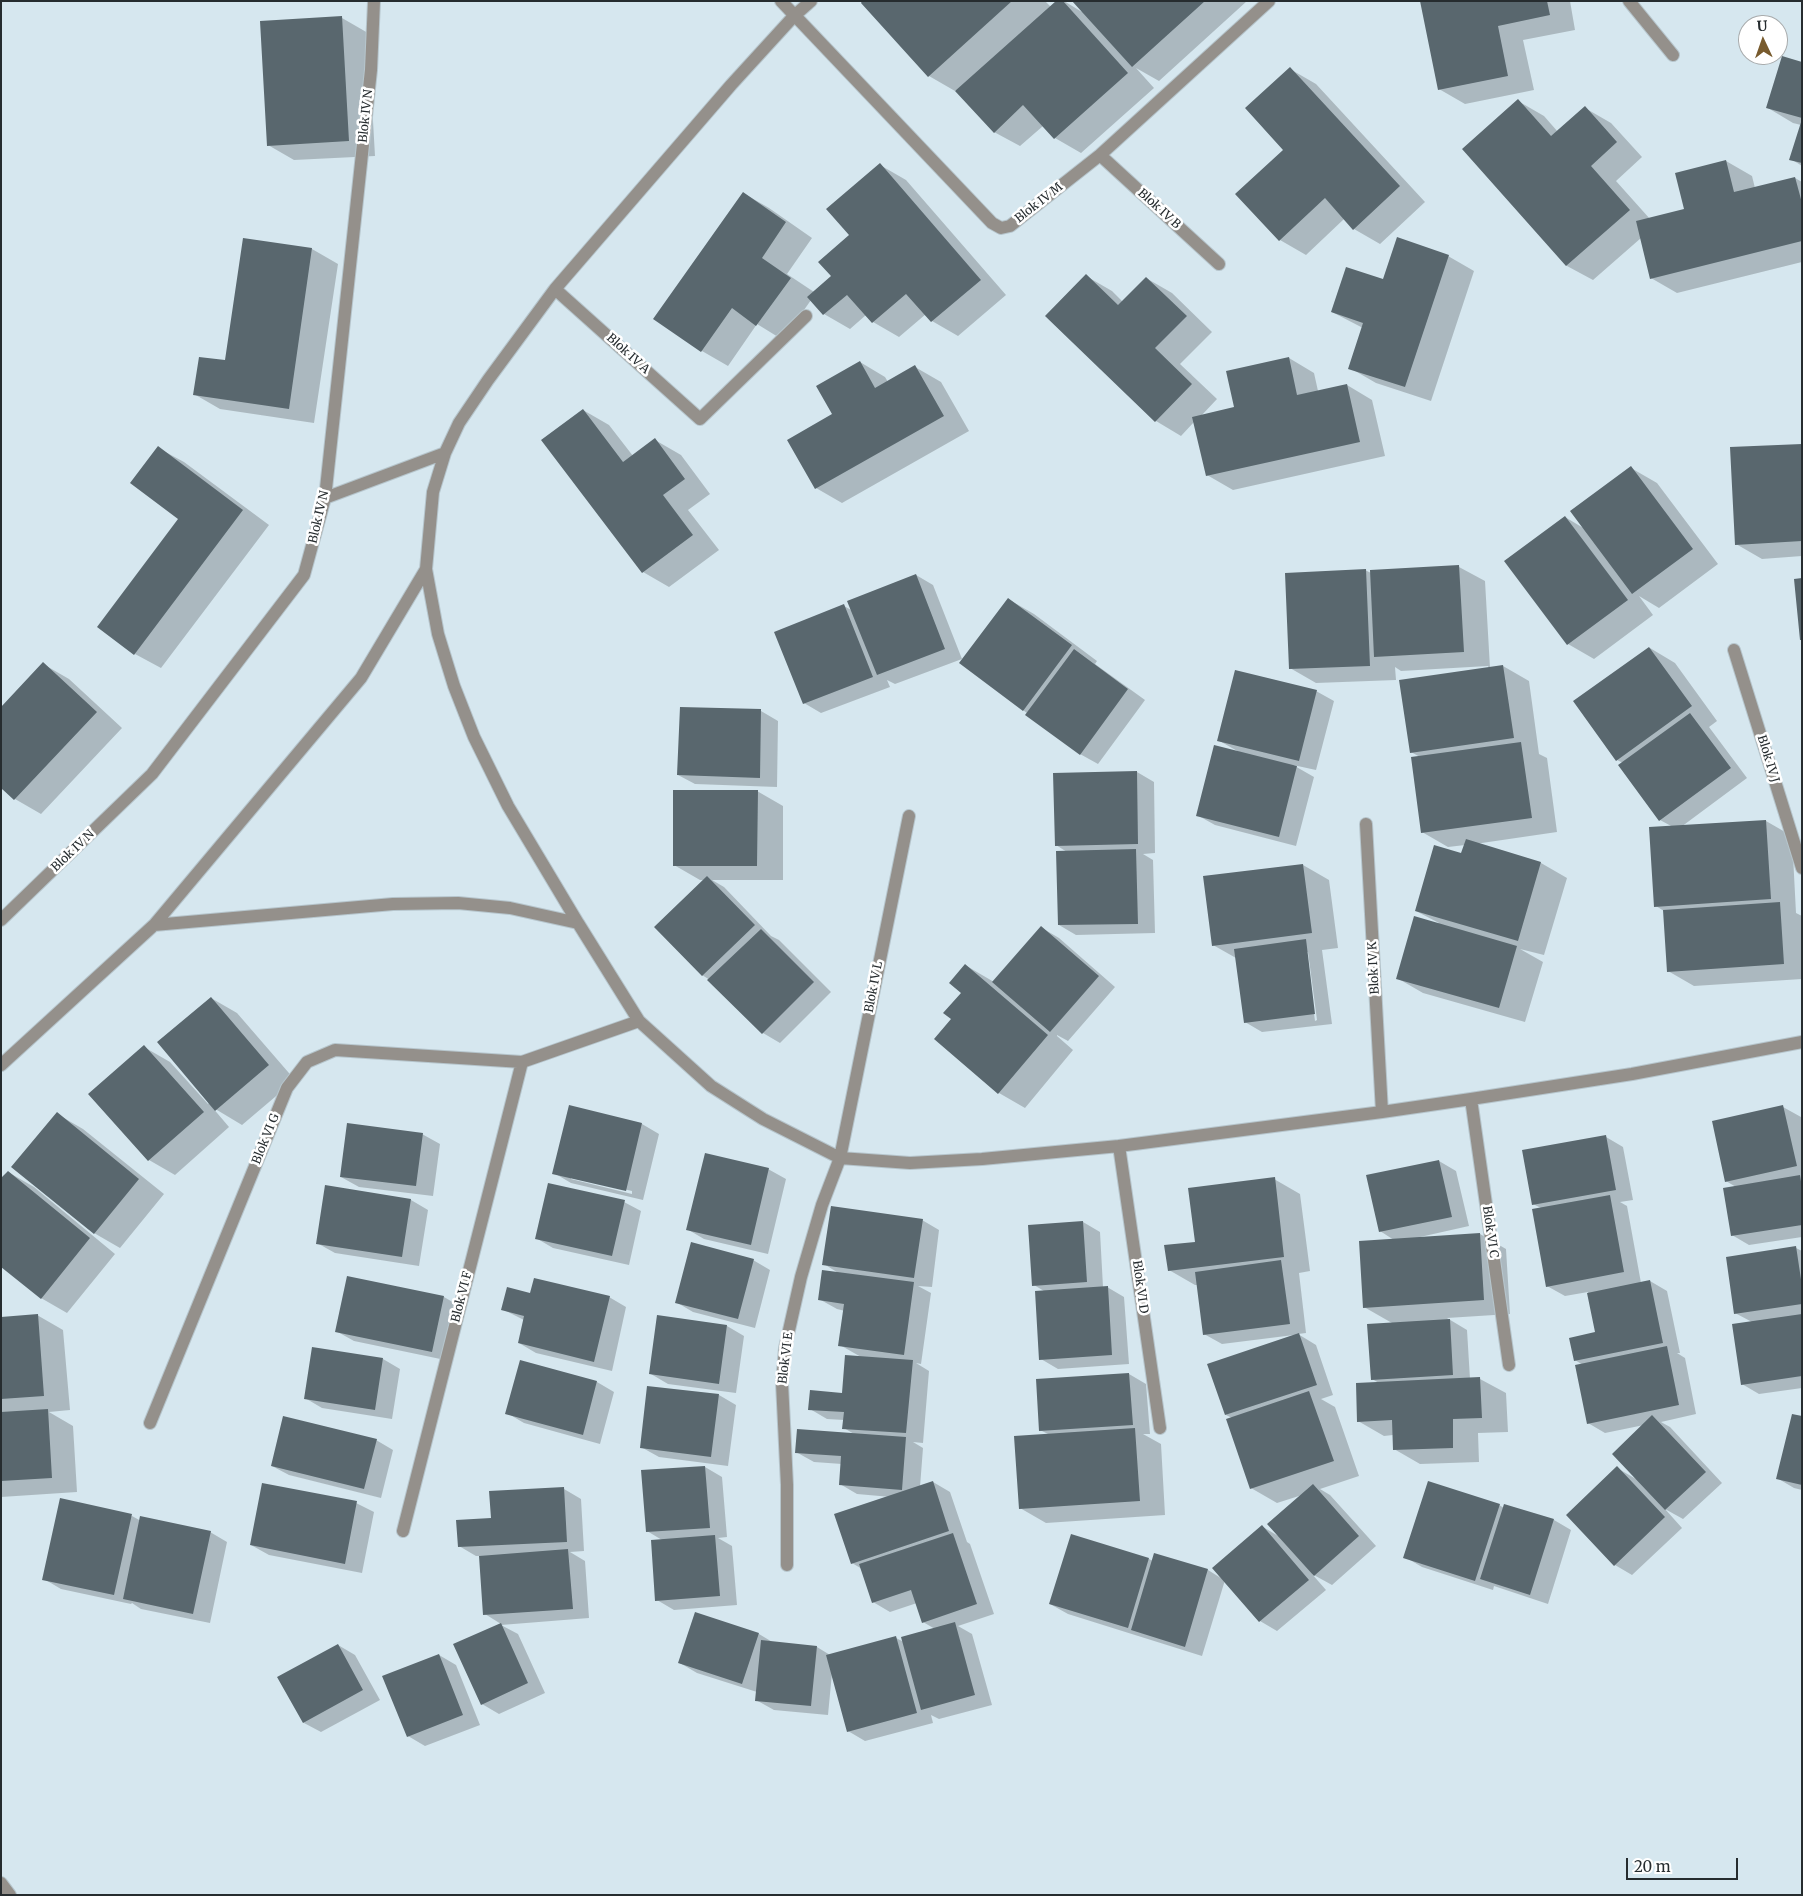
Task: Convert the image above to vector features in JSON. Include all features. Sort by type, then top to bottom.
[{"type":"street","name":"Blok IV N","points":[[1,920],[158,766],[304,575],[325,498],[371,70],[374,1]]},
{"type":"street","points":[[782,1],[794,16]]},
{"type":"street","points":[[811,1],[794,16],[731,85],[555,289],[459,423],[445,453],[433,492],[426,569],[438,634],[454,686],[474,737],[508,806],[639,1021],[710,1086],[762,1119],[840,1158],[910,1163],[982,1159],[1120,1146],[1382,1112],[1632,1074],[1802,1042]]},
{"type":"street","name":"Blok IV M","points":[[794,16],[992,223],[1000,228],[1010,226],[1100,155],[1269,1]]},
{"type":"street","points":[[1629,1],[1673,55]]},
{"type":"street","name":"Blok IV B","points":[[1100,155],[1219,264]]},
{"type":"street","name":"Blok IV A","points":[[555,289],[700,419],[806,316]]},
{"type":"street","points":[[325,498],[445,453]]},
{"type":"street","points":[[1,1065],[154,925],[361,678],[426,569]]},
{"type":"street","name":"Blok IV J","points":[[1734,650],[1802,868]]},
{"type":"street","name":"Blok IV L","points":[[840,1158],[909,816]]},
{"type":"street","name":"Blok IV K","points":[[1366,824],[1382,1112]]},
{"type":"street","points":[[154,925],[393,904],[458,904],[510,908],[578,923]]},
{"type":"street","points":[[522,1062],[639,1021]]},
{"type":"street","name":"Blok VI G","points":[[150,1423],[287,1088],[306,1062],[334,1050],[522,1062]]},
{"type":"street","name":"Blok VI F","points":[[403,1531],[522,1062]]},
{"type":"street","name":"Blok VI C","points":[[1471,1099],[1509,1364]]},
{"type":"street","name":"Blok VI D","points":[[1120,1146],[1160,1428]]},
{"type":"street","name":"Blok VI E","points":[[786,1564],[787,1485],[782,1383],[785,1348],[801,1277],[822,1206],[840,1158]]},
{"type":"street","points":[[1,1883],[10,1895]]},
{"type":"building","points":[[862,1],[1012,1],[928,77],[861,3]]},
{"type":"building","points":[[1056,1],[1063,1],[1128,73],[1054,139],[1023,105],[994,133],[955,91]]},
{"type":"building","points":[[1072,1],[1205,1],[1132,67]]},
{"type":"building","points":[[1420,1],[1547,1],[1550,15],[1498,26],[1508,76],[1438,90]]},
{"type":"building","points":[[342,16],[349,141],[267,146],[260,21]]},
{"type":"building","points":[[1788,58],[1802,62],[1802,118],[1766,108],[1779,65],[1788,65]]},
{"type":"building","points":[[1290,67],[1400,186],[1353,230],[1325,198],[1279,241],[1235,194],[1283,150],[1245,108]]},
{"type":"building","points":[[1518,99],[1551,136],[1585,106],[1617,142],[1591,166],[1630,210],[1566,266],[1462,149]]},
{"type":"building","points":[[1802,119],[1802,163],[1789,160]]},
{"type":"building","points":[[1726,160],[1734,192],[1795,177],[1802,203],[1802,241],[1650,279],[1636,221],[1684,209],[1675,173]]},
{"type":"building","points":[[880,163],[981,280],[931,322],[906,294],[872,323],[847,295],[823,315],[807,297],[831,276],[818,262],[849,235],[826,209]]},
{"type":"building","points":[[743,192],[786,222],[762,258],[791,278],[756,326],[732,308],[701,352],[653,319]]},
{"type":"building","points":[[1397,237],[1449,255],[1405,387],[1348,369],[1363,323],[1331,312],[1346,267],[1383,279]]},
{"type":"building","points":[[243,238],[312,248],[289,409],[193,395],[199,357],[225,360]]},
{"type":"building","points":[[1086,274],[1118,305],[1146,277],[1187,316],[1155,348],[1192,384],[1155,422],[1045,316]]},
{"type":"building","points":[[1289,357],[1297,395],[1347,384],[1360,442],[1206,476],[1192,417],[1234,407],[1226,371]]},
{"type":"building","points":[[860,361],[875,388],[915,365],[944,416],[815,489],[787,440],[832,414],[816,386]]},
{"type":"building","points":[[583,409],[623,462],[655,438],[685,479],[663,495],[693,535],[642,573],[541,440]]},
{"type":"building","points":[[1802,444],[1802,541],[1735,545],[1730,447]]},
{"type":"building","points":[[158,446],[243,510],[134,655],[97,627],[178,519],[130,483]]},
{"type":"building","points":[[1631,466],[1693,549],[1632,594],[1570,511]]},
{"type":"building","points":[[1565,516],[1628,600],[1567,645],[1504,561]]},
{"type":"building","points":[[1459,565],[1464,652],[1374,657],[1370,570]]},
{"type":"building","points":[[1366,569],[1370,666],[1289,669],[1285,573]]},
{"type":"building","points":[[916,574],[945,649],[877,675],[847,601]]},
{"type":"building","points":[[1802,578],[1802,640],[1800,640],[1794,579]]},
{"type":"building","points":[[1008,598],[1072,645],[1023,711],[959,663]]},
{"type":"building","points":[[844,604],[873,677],[803,704],[774,632]]},
{"type":"building","points":[[1649,647],[1692,706],[1616,761],[1573,701]]},
{"type":"building","points":[[1074,649],[1128,689],[1080,755],[1025,715]]},
{"type":"building","points":[[43,662],[97,712],[14,800],[1,788],[1,707]]},
{"type":"building","points":[[1503,665],[1514,738],[1410,753],[1399,680]]},
{"type":"building","points":[[1235,670],[1317,690],[1299,761],[1217,741]]},
{"type":"building","points":[[680,707],[761,709],[760,778],[677,775]]},
{"type":"building","points":[[1690,713],[1731,768],[1659,821],[1618,765]]},
{"type":"building","points":[[1521,742],[1532,818],[1421,833],[1411,757]]},
{"type":"building","points":[[1214,745],[1297,766],[1279,837],[1196,816]]},
{"type":"building","points":[[1137,771],[1138,844],[1055,846],[1053,773]]},
{"type":"building","points":[[673,790],[758,790],[757,866],[673,866]]},
{"type":"building","points":[[1766,820],[1771,899],[1654,907],[1649,827]]},
{"type":"building","points":[[1466,839],[1541,862],[1518,941],[1415,911],[1434,845],[1461,853]]},
{"type":"building","points":[[1136,849],[1138,924],[1058,925],[1056,851]]},
{"type":"building","points":[[1303,864],[1312,933],[1212,946],[1203,876]]},
{"type":"building","points":[[707,876],[755,925],[702,976],[654,927]]},
{"type":"building","points":[[1780,902],[1784,964],[1667,972],[1663,910]]},
{"type":"building","points":[[1414,916],[1517,946],[1499,1008],[1396,979]]},
{"type":"building","points":[[1041,926],[1099,976],[1050,1032],[992,982]]},
{"type":"building","points":[[761,929],[814,982],[762,1034],[707,980]]},
{"type":"building","points":[[1306,939],[1315,1014],[1244,1023],[1234,949]]},
{"type":"building","points":[[965,964],[1048,1035],[998,1094],[934,1039],[951,1019],[943,1013],[961,993],[949,983]]},
{"type":"building","points":[[211,997],[269,1065],[215,1111],[157,1042]]},
{"type":"building","points":[[144,1045],[204,1112],[148,1161],[88,1094]]},
{"type":"building","points":[[569,1105],[642,1123],[626,1191],[552,1174]]},
{"type":"building","points":[[1783,1105],[1797,1166],[1725,1182],[1712,1121]]},
{"type":"building","points":[[57,1112],[139,1179],[94,1234],[11,1167]]},
{"type":"building","points":[[347,1123],[423,1133],[416,1186],[340,1177]]},
{"type":"building","points":[[1606,1135],[1616,1190],[1532,1205],[1522,1150]]},
{"type":"building","points":[[705,1153],[769,1168],[751,1245],[686,1230]]},
{"type":"building","points":[[1439,1160],[1452,1217],[1379,1232],[1366,1175]]},
{"type":"building","points":[[8,1171],[90,1238],[41,1299],[1,1267],[1,1178]]},
{"type":"building","points":[[1800,1175],[1802,1225],[1731,1236],[1723,1188]]},
{"type":"building","points":[[1275,1177],[1284,1257],[1168,1271],[1164,1245],[1195,1242],[1188,1188]]},
{"type":"building","points":[[548,1183],[625,1200],[612,1256],[535,1239]]},
{"type":"building","points":[[325,1185],[411,1199],[402,1257],[316,1244]]},
{"type":"building","points":[[1610,1195],[1624,1272],[1546,1287],[1532,1209]]},
{"type":"building","points":[[831,1206],[923,1219],[914,1278],[822,1265]]},
{"type":"building","points":[[1083,1221],[1087,1282],[1032,1286],[1028,1225]]},
{"type":"building","points":[[1480,1233],[1484,1300],[1363,1308],[1359,1241]]},
{"type":"building","points":[[691,1242],[754,1259],[738,1319],[675,1303]]},
{"type":"building","points":[[1796,1246],[1802,1286],[1802,1304],[1734,1314],[1726,1257]]},
{"type":"building","points":[[1281,1260],[1290,1324],[1203,1335],[1195,1272]]},
{"type":"building","points":[[822,1270],[914,1282],[904,1355],[838,1346],[844,1304],[818,1300]]},
{"type":"building","points":[[347,1276],[444,1296],[432,1352],[335,1332]]},
{"type":"building","points":[[534,1278],[610,1296],[594,1362],[518,1343],[524,1316],[501,1310],[507,1287],[530,1293]]},
{"type":"building","points":[[1650,1280],[1663,1343],[1574,1361],[1569,1338],[1595,1332],[1587,1293]]},
{"type":"building","points":[[1108,1286],[1112,1355],[1039,1360],[1035,1291]]},
{"type":"building","points":[[38,1314],[44,1396],[1,1399],[1,1317]]},
{"type":"building","points":[[1802,1314],[1802,1376],[1741,1385],[1732,1324]]},
{"type":"building","points":[[657,1315],[727,1325],[719,1384],[649,1374]]},
{"type":"building","points":[[1450,1319],[1453,1375],[1371,1380],[1367,1324]]},
{"type":"building","points":[[1299,1333],[1317,1385],[1225,1415],[1207,1364]]},
{"type":"building","points":[[1667,1346],[1679,1405],[1587,1424],[1575,1365]]},
{"type":"building","points":[[312,1347],[383,1358],[375,1410],[304,1399]]},
{"type":"building","points":[[845,1355],[913,1360],[906,1433],[842,1429],[844,1412],[808,1410],[810,1390],[842,1393]]},
{"type":"building","points":[[520,1360],[597,1381],[583,1435],[505,1414]]},
{"type":"building","points":[[1129,1373],[1133,1425],[1039,1431],[1036,1379]]},
{"type":"building","points":[[1480,1377],[1482,1418],[1453,1419],[1453,1448],[1393,1450],[1392,1420],[1357,1422],[1356,1383]]},
{"type":"building","points":[[647,1386],[719,1394],[711,1457],[640,1448]]},
{"type":"building","points":[[1309,1391],[1334,1461],[1250,1489],[1226,1419]]},
{"type":"building","points":[[48,1409],[52,1478],[1,1481],[1,1412]]},
{"type":"building","points":[[1792,1414],[1802,1416],[1802,1485],[1776,1479]]},
{"type":"building","points":[[1652,1415],[1706,1472],[1665,1510],[1612,1454]]},
{"type":"building","points":[[283,1416],[377,1439],[364,1489],[271,1466]]},
{"type":"building","points":[[1135,1428],[1140,1501],[1019,1509],[1014,1436]]},
{"type":"building","points":[[797,1429],[906,1437],[902,1490],[839,1485],[841,1456],[795,1453]]},
{"type":"building","points":[[705,1466],[710,1528],[646,1532],[641,1470]]},
{"type":"building","points":[[1617,1466],[1665,1517],[1614,1566],[1566,1515]]},
{"type":"building","points":[[933,1481],[949,1531],[851,1564],[834,1514]]},
{"type":"building","points":[[1428,1481],[1500,1504],[1475,1581],[1403,1558]]},
{"type":"building","points":[[262,1483],[357,1501],[345,1564],[250,1545]]},
{"type":"building","points":[[1313,1484],[1359,1536],[1314,1576],[1267,1524]]},
{"type":"building","points":[[564,1487],[567,1542],[458,1547],[456,1520],[491,1518],[489,1491]]},
{"type":"building","points":[[60,1498],[132,1514],[114,1595],[42,1580]]},
{"type":"building","points":[[1504,1504],[1554,1519],[1530,1595],[1480,1579]]},
{"type":"building","points":[[140,1516],[211,1531],[193,1614],[123,1599]]},
{"type":"building","points":[[1262,1525],[1309,1580],[1259,1622],[1212,1568]]},
{"type":"building","points":[[953,1533],[977,1604],[922,1623],[911,1590],[872,1603],[859,1564]]},
{"type":"building","points":[[1071,1534],[1149,1558],[1128,1628],[1049,1604]]},
{"type":"building","points":[[715,1535],[720,1596],[655,1601],[651,1540]]},
{"type":"building","points":[[568,1549],[573,1609],[483,1615],[479,1556]]},
{"type":"building","points":[[1154,1553],[1208,1569],[1185,1647],[1131,1630]]},
{"type":"building","points":[[695,1612],[759,1633],[742,1684],[678,1663]]},
{"type":"building","points":[[955,1622],[975,1695],[921,1710],[901,1637]]},
{"type":"building","points":[[501,1623],[528,1683],[481,1705],[453,1644]]},
{"type":"building","points":[[896,1636],[917,1713],[847,1732],[826,1655]]},
{"type":"building","points":[[761,1640],[817,1646],[811,1706],[755,1701]]},
{"type":"building","points":[[338,1644],[363,1690],[303,1723],[277,1677]]},
{"type":"building","points":[[439,1654],[463,1715],[407,1737],[382,1676]]}]
